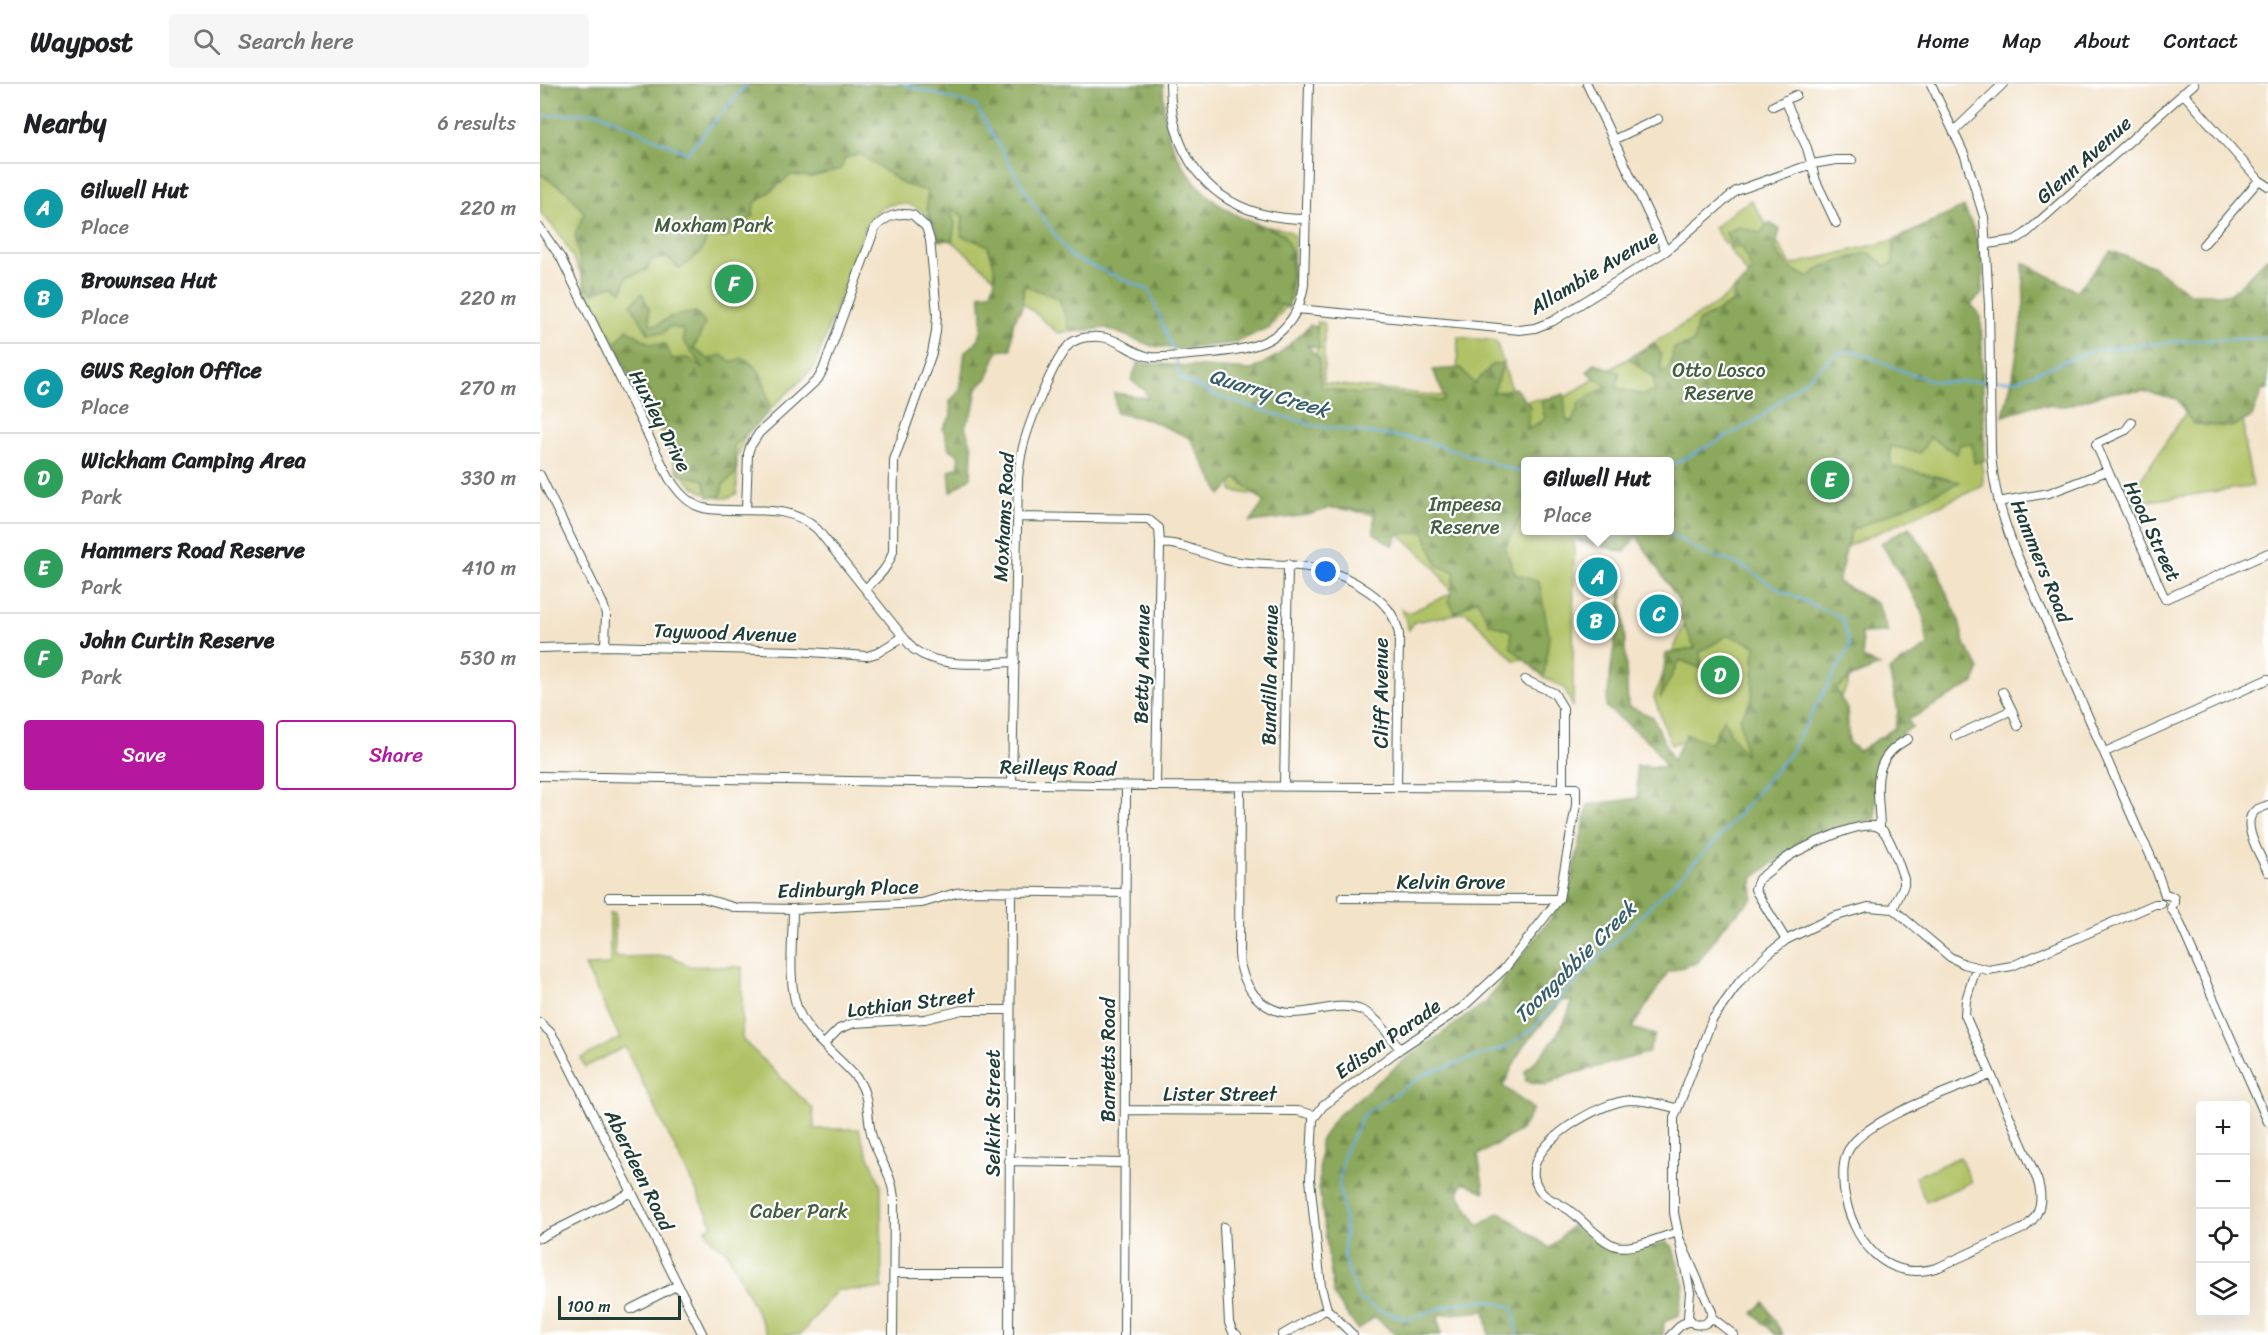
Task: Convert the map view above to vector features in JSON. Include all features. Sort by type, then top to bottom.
[{"type":"street","points":[[1170,84],[1173,119],[1180,144],[1195,169],[1210,186],[1235,204],[1258,213],[1278,218],[1306,219]]},
{"type":"street","name":"Moxhams Road","points":[[1012,784],[1018,478],[1022,451],[1029,429],[1057,363],[1068,346],[1081,338],[1101,337],[1119,341],[1142,355],[1158,357],[1236,351],[1266,342],[1284,329],[1297,309],[1304,285],[1309,84]]},
{"type":"street","points":[[1587,84],[1666,251]]},
{"type":"street","name":"Hammers Road","points":[[1931,84],[1954,131],[1978,193],[1984,217],[1990,338],[1992,474],[1998,502],[2014,548],[2142,839],[2154,859],[2163,899]]},
{"type":"street","points":[[1954,131],[2003,84]]},
{"type":"street","name":"Glenn Avenue","points":[[1987,244],[2015,240],[2025,234],[2194,84]]},
{"type":"street","points":[[2183,93],[2259,180],[2268,186]]},
{"type":"street","points":[[1773,106],[1796,95]]},
{"type":"street","points":[[1785,100],[1807,148],[1816,181],[1836,223]]},
{"type":"street","points":[[1613,140],[1658,119]]},
{"type":"street","name":"Allambie Avenue","points":[[1297,309],[1520,330],[1535,328],[1553,321],[1666,251],[1736,191],[1812,164],[1852,160]]},
{"type":"street","points":[[2203,245],[2259,180]]},
{"type":"street","points":[[746,510],[748,454],[754,440],[818,379],[875,228],[882,220],[890,216],[913,215],[926,227],[930,240],[937,313],[936,332],[932,352],[894,460],[891,557],[882,574],[865,589]]},
{"type":"street","name":"Huxley Drive","points":[[540,228],[561,258],[669,478],[679,492],[700,507],[781,511],[809,521],[818,528],[903,637],[921,655],[943,663],[1015,663]]},
{"type":"street","name":"Hood Street","points":[[2132,422],[2126,430],[2096,444],[2165,600],[2268,553]]},
{"type":"street","points":[[1998,502],[2049,493],[2107,471]]},
{"type":"street","points":[[540,475],[603,604],[606,614],[605,646]]},
{"type":"street","points":[[1018,517],[1148,519],[1159,528],[1160,543]]},
{"type":"street","name":"Cliff Avenue","points":[[1160,543],[1178,544],[1231,561],[1323,568],[1348,578],[1381,601],[1395,619],[1400,643],[1397,787]]},
{"type":"street","name":"Betty Avenue","points":[[1156,786],[1160,543]]},
{"type":"street","name":"Bundilla Avenue","points":[[1284,787],[1288,564]]},
{"type":"street","name":"Taywood Avenue","points":[[540,648],[605,646],[796,651],[867,656],[877,653],[903,637]]},
{"type":"street","points":[[1525,680],[1554,693],[1563,708],[1563,788]]},
{"type":"street","points":[[2105,752],[2268,680]]},
{"type":"street","points":[[2003,692],[2018,726]]},
{"type":"street","points":[[1955,736],[2012,710]]},
{"type":"street","points":[[1893,909],[1904,885],[1904,879],[1888,839],[1880,828],[1878,785],[1881,766],[1890,750],[1908,739]]},
{"type":"street","name":"Reilleys Road","points":[[540,776],[1126,786],[1576,788]]},
{"type":"street","name":"Barnetts Road","points":[[1124,1335],[1126,786]]},
{"type":"street","points":[[1240,787],[1239,954],[1240,968],[1248,986],[1264,1004],[1284,1012],[1303,1013],[1350,1008],[1363,1010],[1380,1024],[1400,1049]]},
{"type":"street","name":"Edison Parade","points":[[1314,1115],[1400,1049],[1463,1007],[1505,968],[1559,899],[1576,805],[1576,788]]},
{"type":"street","points":[[2268,805],[2255,811],[2249,822],[2250,834],[2268,872]]},
{"type":"street","points":[[1786,940],[1755,889],[1759,879],[1787,858],[1821,840],[1860,827],[1880,828]]},
{"type":"street","name":"Edinburgh Place","points":[[609,897],[699,897],[737,908],[793,909],[922,903],[974,891],[1125,893]]},
{"type":"street","name":"Selkirk Street","points":[[1009,1335],[1011,892]]},
{"type":"street","name":"Kelvin Grove","points":[[1342,898],[1559,899]]},
{"type":"street","points":[[1679,1236],[1710,1307],[1711,1317],[1706,1324],[1694,1324],[1688,1317],[1690,1292],[1674,1213],[1673,1134],[1676,1108],[1704,1037],[1718,1009],[1752,969],[1786,940],[1833,917],[1860,908],[1893,909],[1950,957],[1976,968],[1988,970],[2012,966],[2163,899],[2163,907],[2171,908],[2178,919],[2268,1122]]},
{"type":"street","points":[[793,909],[794,997],[804,1022],[856,1077],[866,1095],[872,1136],[892,1185],[893,1335]]},
{"type":"street","points":[[1976,968],[1966,1000],[1965,1015],[2040,1187],[2041,1204],[2030,1224],[1939,1267],[1925,1272],[1907,1272],[1887,1264],[1870,1248],[1855,1227],[1846,1200],[1844,1175],[1848,1150],[1857,1139],[1881,1120],[1990,1075]]},
{"type":"street","name":"Lothian Street","points":[[824,1044],[839,1029],[854,1023],[925,1019],[962,1010],[1010,1010]]},
{"type":"street","name":"Aberdeen Road","points":[[540,1023],[550,1032],[559,1046],[703,1335]]},
{"type":"street","points":[[1676,1108],[1630,1100],[1600,1109],[1562,1130],[1539,1157],[1534,1175],[1536,1184],[1543,1194],[1570,1210],[1614,1245],[1630,1245],[1679,1236]]},
{"type":"street","name":"Lister Street","points":[[1125,1110],[1298,1111],[1314,1115]]},
{"type":"street","points":[[1314,1115],[1311,1127],[1310,1179],[1320,1281],[1328,1309],[1353,1335]]},
{"type":"street","points":[[1009,1161],[1124,1163]]},
{"type":"street","points":[[540,1238],[632,1192]]},
{"type":"street","points":[[1224,1227],[1229,1323],[1235,1334]]},
{"type":"street","points":[[894,1273],[1009,1273]]},
{"type":"street","points":[[631,1309],[678,1285]]},
{"type":"street","points":[[1282,1335],[1328,1309]]},
{"type":"street","points":[[1711,1317],[1734,1335]]},
{"type":"street","points":[[1671,1335],[1682,1324],[1690,1321]]},
{"type":"green space","name":"Moxham Park","points":[[540,84],[1158,103],[1175,159],[1203,193],[1243,219],[1259,226],[1286,230],[1294,235],[1293,297],[1269,329],[1172,328],[1130,322],[1058,333],[951,240],[939,241],[935,227],[928,216],[907,204],[884,207],[865,227],[814,368],[747,431],[737,458],[737,493],[724,498],[708,495],[683,476],[610,333],[607,334],[584,288],[587,286],[562,238],[540,213]]},
{"type":"green space","name":"Moxham Park","points":[[540,84],[1163,84],[1166,126],[1170,140],[1192,178],[1223,208],[1284,235],[1292,253],[1289,308],[1281,304],[1267,328],[1235,343],[1179,349],[1152,346],[1106,328],[1071,332],[1059,299],[1024,285],[1022,307],[1013,323],[1011,349],[998,351],[987,378],[977,388],[973,410],[965,426],[972,447],[971,477],[951,492],[949,471],[959,466],[958,455],[949,449],[943,428],[951,416],[950,401],[960,390],[965,351],[972,346],[980,334],[982,318],[980,294],[990,293],[995,281],[993,263],[987,245],[961,236],[963,216],[950,208],[955,224],[952,241],[939,238],[927,209],[927,191],[905,185],[860,154],[845,158],[841,169],[811,177],[791,175],[754,204],[753,216],[726,238],[709,234],[701,252],[680,269],[667,258],[651,260],[647,270],[627,277],[622,292],[614,285],[592,293],[584,284],[575,235],[584,213],[568,192],[540,174]]},
{"type":"green space","points":[[1751,200],[1791,265],[1894,240],[1951,358],[1982,447],[1983,486],[1760,585],[1850,664],[1848,685],[1827,718],[1779,778],[1692,737],[1671,745],[1654,697],[1689,612],[1671,535],[1674,535],[1674,457],[1521,457],[1521,535],[1574,535],[1573,707],[1564,688],[1544,677],[1527,659],[1514,660],[1466,612],[1414,622],[1409,630],[1402,609],[1411,612],[1452,593],[1433,565],[1378,515],[1232,491],[1233,418],[1316,425],[1317,322],[1324,323],[1324,383],[1457,398],[1458,337],[1496,341],[1516,402],[1567,396],[1718,303],[1749,276],[1714,228]]},
{"type":"green space","points":[[1964,207],[1977,239],[1983,269],[1982,294],[1971,304],[1981,317],[1985,460],[1974,463],[1972,444],[1960,444],[1957,454],[1930,437],[1920,453],[1890,446],[1891,466],[1960,482],[1851,531],[1838,582],[1878,604],[1888,632],[1861,633],[1863,658],[1880,666],[1854,676],[1836,689],[1847,709],[1849,743],[1859,751],[1895,728],[1898,711],[1889,670],[1928,646],[1922,610],[1881,543],[1909,527],[1938,568],[1943,586],[1958,617],[1964,642],[1979,668],[1974,683],[1908,720],[1912,727],[1887,744],[1875,775],[1876,818],[1819,835],[1780,858],[1752,879],[1753,898],[1722,928],[1698,962],[1668,972],[1632,1028],[1655,1035],[1648,1053],[1564,1076],[1547,1085],[1526,1081],[1525,1071],[1547,1048],[1564,1022],[1572,1002],[1563,1000],[1523,1046],[1503,1086],[1533,1109],[1521,1130],[1478,1155],[1484,1192],[1463,1182],[1458,1193],[1479,1226],[1500,1212],[1550,1248],[1576,1221],[1600,1242],[1617,1251],[1635,1250],[1667,1242],[1672,1246],[1684,1283],[1679,1315],[1664,1322],[1663,1335],[1489,1335],[1485,1311],[1438,1315],[1441,1335],[1396,1335],[1375,1317],[1358,1330],[1334,1296],[1319,1188],[1320,1141],[1336,1117],[1403,1061],[1486,1002],[1568,896],[1588,805],[1638,798],[1636,766],[1666,767],[1653,745],[1606,707],[1622,585],[1628,706],[1653,717],[1673,761],[1686,734],[1711,743],[1724,718],[1731,735],[1745,755],[1740,718],[1752,699],[1755,645],[1728,635],[1700,652],[1702,669],[1680,660],[1660,698],[1666,654],[1695,648],[1679,615],[1679,601],[1636,535],[1674,535],[1674,457],[1521,457],[1521,516],[1505,548],[1515,574],[1539,582],[1549,635],[1544,677],[1511,648],[1511,631],[1489,623],[1477,599],[1455,613],[1449,601],[1455,572],[1438,566],[1424,532],[1398,534],[1393,546],[1374,533],[1374,511],[1330,508],[1308,515],[1250,522],[1264,502],[1236,478],[1221,495],[1190,438],[1147,419],[1116,413],[1114,393],[1148,398],[1144,390],[1131,380],[1138,363],[1252,370],[1278,355],[1310,325],[1316,327],[1320,349],[1307,345],[1319,359],[1321,387],[1357,394],[1379,392],[1440,401],[1445,399],[1433,370],[1461,368],[1474,384],[1493,364],[1504,363],[1493,393],[1515,388],[1530,406],[1527,430],[1545,419],[1541,401],[1564,394],[1566,420],[1573,421],[1580,401],[1607,387],[1587,372],[1595,363],[1620,373],[1617,388],[1642,395],[1655,392],[1653,378],[1629,358],[1654,343],[1661,354],[1661,373],[1670,367],[1674,348],[1693,343],[1698,322],[1732,303],[1734,292],[1752,271],[1742,248],[1731,248],[1726,233],[1738,227],[1760,233],[1769,223],[1780,229],[1775,250],[1788,267],[1808,277],[1822,267],[1869,252],[1885,266],[1893,263],[1894,240]]},
{"type":"green space","points":[[2111,251],[2152,266],[2191,294],[2231,294],[2268,257],[2268,389],[2262,390],[2252,417],[2232,427],[2193,424],[2177,399],[2143,391],[2110,392],[2066,406],[2035,405],[2003,416],[2014,371],[2024,303],[2023,262],[2077,291]]},
{"type":"green space","points":[[642,293],[649,309],[650,324],[657,325],[670,317],[696,312],[705,324],[694,348],[708,359],[721,355],[731,362],[743,358],[756,368],[763,380],[770,411],[734,446],[736,473],[723,485],[721,496],[708,497],[704,480],[679,474],[668,449],[665,426],[650,393],[635,392],[616,343],[627,329],[650,344],[665,344],[672,359],[688,358],[704,369],[683,340],[684,330],[670,326],[663,333],[648,333],[631,304]]},
{"type":"green space","points":[[2188,409],[2243,415],[2245,448],[2253,486],[2135,503],[2131,494]]},
{"type":"green space","points":[[1575,535],[1636,535],[1625,552],[1579,541]]},
{"type":"green space","name":"Caber Park","points":[[610,913],[615,913],[615,957],[671,956],[689,966],[742,967],[742,1039],[813,1109],[814,1129],[859,1129],[881,1188],[882,1289],[837,1290],[800,1335],[768,1335],[726,1250],[713,1242],[706,1229],[713,1225],[625,1047],[585,1067],[581,1058],[620,1038],[585,966],[610,965]]},
{"type":"green space","points":[[1960,1157],[1971,1182],[1926,1202],[1915,1177]]},
{"type":"green space","points":[[1764,1302],[1783,1335],[1776,1335],[1753,1313]]},
{"type":"waterway","name":"Quarry Creek","points":[[540,116],[597,112],[687,153],[747,84]]},
{"type":"waterway","name":"Quarry Creek","points":[[903,84],[976,106],[1033,204],[1071,257],[1149,290],[1174,353]]},
{"type":"waterway","name":"Toongabbie Creek","points":[[1994,381],[2017,380],[2094,350],[2180,341],[2268,338]]},
{"type":"waterway","name":"Toongabbie Creek","points":[[1674,464],[1754,422],[1839,352],[1855,351],[1905,372],[1937,382],[1988,381]]},
{"type":"waterway","name":"Quarry Creek","points":[[1176,359],[1180,378],[1218,397],[1316,426],[1423,440],[1521,472]]},
{"type":"waterway","name":"Toongabbie Creek","points":[[1518,1335],[1513,1308],[1500,1303],[1487,1301],[1461,1303],[1409,1320],[1378,1310],[1358,1298],[1344,1259],[1345,1222],[1339,1185],[1343,1156],[1363,1115],[1425,1074],[1506,1047],[1532,1029],[1598,958],[1716,841],[1789,754],[1850,646],[1842,618],[1778,589],[1741,565],[1701,552],[1673,535]]},
{"type":"place","name":"John Curtin Reserve","points":[[734,284]]},
{"type":"place","name":"Hammers Road Reserve","points":[[1830,480]]},
{"type":"place","name":"Gilwell Hut","points":[[1598,577]]},
{"type":"place","name":"GWS Region Office","points":[[1659,614]]},
{"type":"place","name":"Brownsea Hut","points":[[1596,621]]},
{"type":"place","name":"Wickham Camping Area","points":[[1720,675]]},
{"type":"park label","name":"Otto Losco Reserve","points":[[1719,382]]},
{"type":"park label","name":"Impeesa Reserve","points":[[1465,516]]}]
